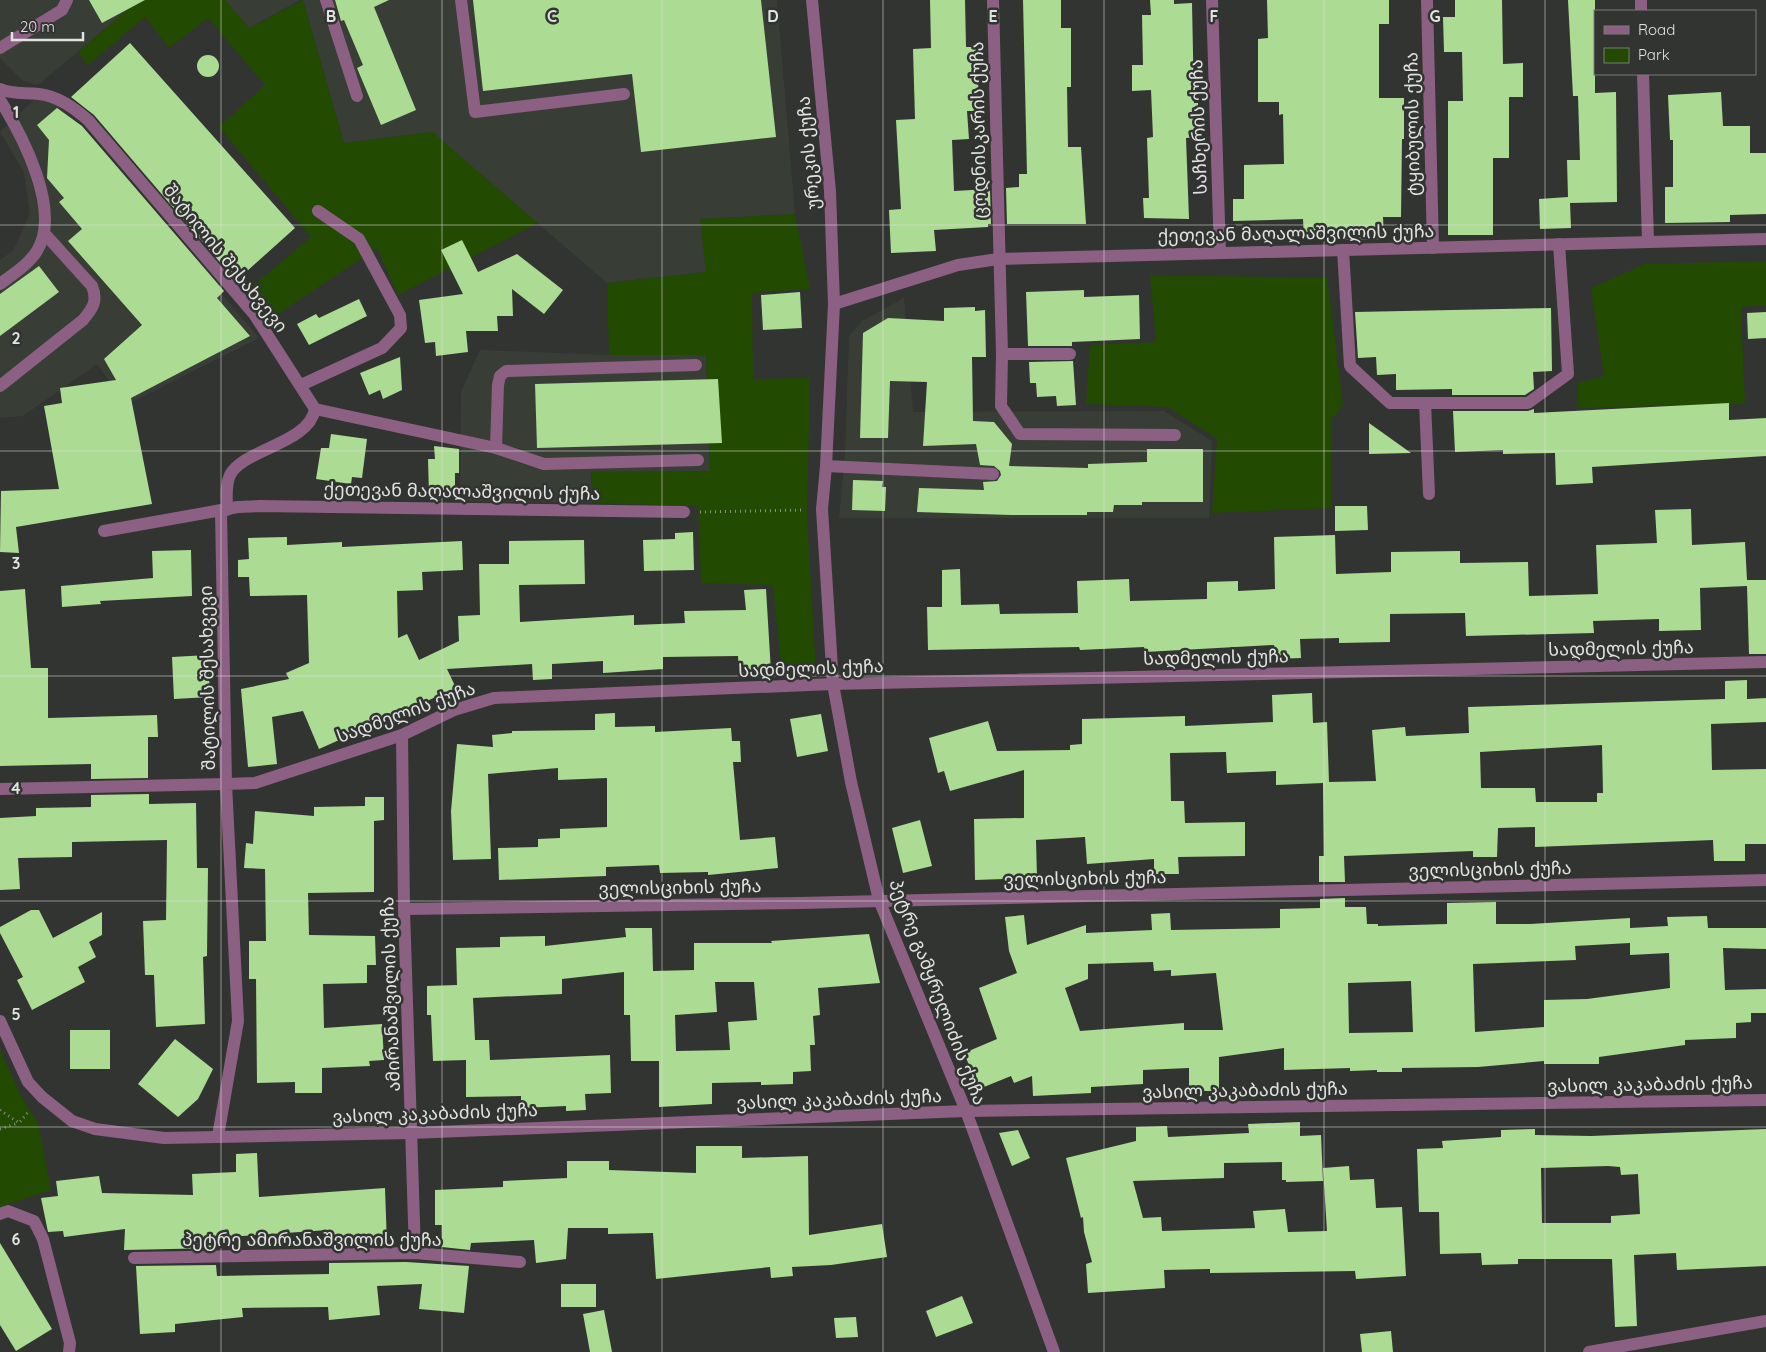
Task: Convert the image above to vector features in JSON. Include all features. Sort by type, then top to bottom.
[{"type":"street","points":[[0,48],[62,10],[67,0]]},
{"type":"street","points":[[326,0],[357,96]]},
{"type":"street","points":[[461,0],[475,112],[624,94]]},
{"type":"street","name":"ურეკის ქუჩა","points":[[812,0],[830,191],[834,304]]},
{"type":"street","name":"ცოდნისკარის ქუჩა","points":[[993,0],[998,258],[1002,354],[1001,406],[1020,434],[1175,435]]},
{"type":"street","name":"საჩხერის ქუჩა","points":[[1212,0],[1220,253]]},
{"type":"street","name":"ტყიბულის ქუჩა","points":[[1427,0],[1433,248]]},
{"type":"street","points":[[1643,75],[1648,242]]},
{"type":"street","name":"შატილის შესახვევი","points":[[0,89],[10,93],[41,94],[68,104],[88,120],[254,314],[315,409],[313,418],[302,430],[240,465],[230,475],[226,489],[224,511],[226,784]]},
{"type":"street","points":[[0,100],[16,126],[37,176],[44,206],[44,233],[37,250],[20,270],[0,284]]},
{"type":"street","points":[[301,385],[382,348],[401,328],[400,315],[359,239],[318,211]]},
{"type":"street","points":[[0,386],[83,320],[94,307],[96,295],[92,286],[44,233]]},
{"type":"street","name":"ქეთევან მაღალაშვილის ქუჩა","points":[[834,304],[958,265],[998,258],[1766,239]]},
{"type":"street","points":[[1343,250],[1350,366],[1390,403],[1528,403],[1568,374],[1559,244]]},
{"type":"street","name":"პეტრე გამყრელიძის ქუჩა","points":[[834,304],[822,509],[833,684],[851,782],[879,900],[966,1111],[1054,1352]]},
{"type":"street","points":[[1002,354],[1070,354]]},
{"type":"street","points":[[496,448],[498,386],[500,376],[506,371],[696,366]]},
{"type":"street","points":[[1425,403],[1429,494]]},
{"type":"street","points":[[315,409],[496,448],[544,464],[698,460]]},
{"type":"street","points":[[826,466],[993,474]]},
{"type":"street","name":"ქეთევან მაღალაშვილის ქუჩა","points":[[104,531],[260,506],[684,512]]},
{"type":"street","name":"სადმელის ქუჩა","points":[[0,789],[255,783],[402,735],[454,710],[494,698],[833,684],[1766,662]]},
{"type":"street","name":"ამირანაშვილის ქუჩა","points":[[402,735],[404,909],[415,1253]]},
{"type":"street","points":[[218,1136],[238,1020],[226,784]]},
{"type":"street","name":"ველისციხის ქუჩა","points":[[404,909],[800,903],[1766,880]]},
{"type":"street","name":"ვასილ კაკაბაძის ქუჩა","points":[[0,1021],[28,1082],[42,1097],[72,1121],[95,1129],[164,1138],[412,1133],[966,1111],[1766,1100]]},
{"type":"street","points":[[0,1214],[8,1211],[34,1221],[43,1239],[70,1343],[69,1352]]},
{"type":"street","name":"პეტრე ამირანაშვილის ქუჩა","points":[[134,1258],[415,1253],[520,1262]]},
{"type":"street","points":[[1589,1352],[1766,1321]]},
{"type":"path","points":[[684,512],[822,509]]},
{"type":"path","points":[[0,1129],[19,1123],[42,1097]]},
{"type":"path","points":[[0,1110],[19,1123]]},
{"type":"shaded area","points":[[0,0],[139,0],[38,85],[23,81],[0,58]]},
{"type":"shaded area","points":[[225,0],[300,0],[249,28]]},
{"type":"shaded area","points":[[303,0],[777,0],[795,214],[701,219],[706,272],[607,283],[432,132],[344,143]]},
{"type":"shaded area","points":[[35,99],[56,104],[79,125],[259,338],[126,405],[97,364],[23,416],[0,418],[0,260],[13,251],[30,214],[24,172],[0,132]]},
{"type":"shaded area","points":[[904,298],[913,412],[1164,411],[1212,441],[1209,518],[839,518],[845,456],[849,336],[862,321]]},
{"type":"shaded area","points":[[480,350],[609,355],[706,355],[710,471],[591,472],[592,503],[460,501],[461,392]]},
{"type":"green space","points":[[139,0],[225,0],[249,28],[303,0],[344,143],[432,132],[538,223],[398,295],[377,248],[269,320],[248,290],[311,237],[219,127],[265,85],[208,18],[169,48],[145,17],[88,65],[78,52]]},
{"type":"green space","points":[[795,214],[810,289],[752,293],[753,379],[810,378],[807,516],[816,672],[782,674],[773,585],[701,583],[698,506],[592,503],[591,472],[710,471],[706,355],[609,355],[607,283],[706,272],[700,219]]},
{"type":"green space","points":[[1766,261],[1766,305],[1741,307],[1745,404],[1578,408],[1578,383],[1604,376],[1591,288],[1645,264]]},
{"type":"green space","points":[[1150,275],[1327,278],[1343,405],[1332,419],[1331,508],[1212,513],[1217,439],[1168,407],[1086,404],[1090,345],[1156,342]]},
{"type":"green space","points":[[0,1050],[21,1096],[38,1123],[51,1190],[0,1207]]},
{"type":"building","points":[[89,0],[145,0],[102,23]]},
{"type":"building","points":[[335,0],[389,0],[374,7],[416,110],[381,125],[357,68],[363,65],[344,20],[341,21]]},
{"type":"building","points":[[473,0],[761,0],[776,137],[641,152],[632,74],[483,91]]},
{"type":"building","points":[[930,0],[965,0],[966,47],[977,47],[979,111],[967,111],[969,139],[952,140],[954,191],[990,189],[991,224],[988,224],[988,227],[934,230],[936,251],[891,253],[889,210],[901,209],[896,120],[915,119],[913,49],[931,48]]},
{"type":"building","points":[[1023,0],[1061,0],[1061,28],[1071,28],[1071,87],[1067,87],[1068,147],[1081,147],[1086,224],[1007,224],[1006,188],[1019,187],[1019,174],[1027,174]]},
{"type":"building","points":[[1150,0],[1174,0],[1174,4],[1192,3],[1194,103],[1198,103],[1199,137],[1186,138],[1189,219],[1144,218],[1143,198],[1149,198],[1147,138],[1153,137],[1151,90],[1132,91],[1132,65],[1143,65],[1142,15],[1151,15]]},
{"type":"building","points":[[1267,0],[1389,0],[1389,24],[1379,24],[1379,98],[1404,98],[1404,139],[1402,139],[1401,217],[1383,217],[1384,239],[1339,240],[1339,236],[1304,237],[1303,219],[1233,221],[1233,199],[1244,199],[1244,165],[1284,164],[1283,114],[1279,115],[1279,102],[1258,102],[1258,39],[1268,38]]},
{"type":"building","points":[[1455,0],[1502,0],[1503,64],[1523,63],[1523,97],[1509,97],[1509,158],[1493,158],[1493,235],[1448,235],[1448,101],[1463,101],[1462,52],[1444,52],[1443,17],[1455,17]]},
{"type":"building","points":[[1568,0],[1595,0],[1595,93],[1616,92],[1617,202],[1570,203],[1571,228],[1540,229],[1539,199],[1568,197],[1567,160],[1580,160],[1578,96],[1573,96]]},
{"type":"building","points":[[130,43],[295,228],[236,281],[94,115],[71,97]]},
{"type":"building","points":[[208,55],[218,62],[219,66],[212,76],[208,77],[198,70],[197,66],[204,56]]},
{"type":"building","points":[[1721,92],[1723,126],[1750,126],[1750,153],[1766,153],[1766,214],[1730,215],[1730,222],[1665,223],[1665,187],[1673,187],[1673,140],[1670,140],[1668,95]]},
{"type":"building","points":[[57,108],[82,126],[224,291],[217,298],[250,336],[131,398],[152,504],[16,527],[19,553],[0,552],[1,491],[59,489],[44,406],[62,403],[60,388],[116,380],[104,359],[142,325],[68,241],[82,229],[59,202],[64,198],[47,178],[49,140],[37,125]]},
{"type":"building","points":[[462,240],[478,272],[517,254],[563,290],[544,314],[512,289],[513,316],[497,316],[498,331],[466,331],[468,352],[436,356],[435,342],[425,343],[419,300],[463,294],[441,250]]},
{"type":"building","points":[[39,266],[59,292],[0,336],[0,294]]},
{"type":"building","points":[[1084,290],[1084,297],[1139,295],[1140,339],[1072,342],[1072,346],[1028,346],[1026,292]]},
{"type":"building","points":[[800,292],[802,328],[763,330],[761,295]]},
{"type":"building","points":[[359,299],[367,316],[309,345],[297,324],[316,314],[319,318]]},
{"type":"building","points":[[975,307],[975,311],[985,310],[986,357],[972,357],[973,421],[994,422],[1012,444],[1009,466],[1088,468],[1088,464],[1147,462],[1147,449],[1203,449],[1203,502],[1142,502],[1142,505],[1114,505],[1113,512],[1087,512],[1087,515],[917,512],[919,488],[984,490],[983,482],[997,481],[1001,475],[1000,471],[994,466],[980,465],[976,444],[923,446],[927,382],[890,381],[888,438],[860,438],[863,333],[888,318],[944,321],[944,308]]},
{"type":"building","points":[[1551,308],[1552,371],[1533,372],[1534,389],[1525,395],[1452,395],[1452,389],[1396,390],[1396,374],[1377,375],[1376,357],[1358,358],[1355,312]]},
{"type":"building","points":[[1766,312],[1766,338],[1748,339],[1747,313]]},
{"type":"building","points":[[400,357],[402,390],[383,399],[380,390],[369,395],[360,373]]},
{"type":"building","points":[[1073,361],[1076,405],[1057,406],[1056,396],[1037,397],[1036,383],[1030,383],[1029,362]]},
{"type":"building","points":[[718,379],[722,443],[537,448],[535,384]]},
{"type":"building","points":[[1729,403],[1729,420],[1766,418],[1766,456],[1592,467],[1593,483],[1556,485],[1555,453],[1503,454],[1503,450],[1455,452],[1453,411],[1528,411],[1534,409],[1534,413]]},
{"type":"building","points":[[1369,423],[1411,453],[1369,454]]},
{"type":"building","points":[[331,434],[367,439],[362,478],[352,477],[351,484],[316,479],[321,448],[329,448]]},
{"type":"building","points":[[434,446],[459,449],[459,473],[455,473],[455,496],[429,496],[428,459],[435,459]]},
{"type":"building","points":[[853,480],[883,481],[882,487],[886,487],[885,511],[852,510]]},
{"type":"building","points":[[1335,506],[1367,506],[1368,530],[1335,531]]},
{"type":"building","points":[[1691,509],[1692,545],[1745,542],[1747,580],[1766,580],[1766,654],[1749,654],[1747,586],[1700,588],[1701,630],[1659,631],[1659,619],[1593,621],[1594,633],[1466,636],[1465,613],[1390,614],[1390,642],[1339,643],[1339,638],[1300,639],[1301,658],[1274,659],[1274,645],[1145,652],[1144,647],[1080,650],[1079,647],[928,650],[927,607],[942,607],[942,570],[960,569],[961,605],[999,604],[1000,614],[1078,613],[1077,581],[1129,579],[1130,601],[1207,599],[1207,582],[1238,581],[1238,591],[1275,589],[1274,537],[1335,535],[1336,574],[1391,572],[1391,552],[1460,551],[1460,563],[1528,562],[1529,596],[1598,594],[1596,545],[1657,543],[1655,510]]},
{"type":"building","points":[[693,532],[694,570],[644,571],[643,540],[675,539],[675,533]]},
{"type":"building","points":[[287,537],[287,545],[342,542],[342,547],[462,541],[463,570],[422,572],[423,590],[397,591],[398,638],[407,634],[419,660],[459,641],[458,616],[480,615],[479,564],[509,564],[509,541],[584,540],[585,584],[519,585],[520,622],[634,615],[634,625],[685,623],[684,611],[746,610],[744,590],[766,589],[771,672],[739,674],[738,656],[663,657],[663,669],[603,673],[603,661],[552,664],[552,679],[533,680],[532,664],[447,669],[456,688],[319,749],[303,711],[272,717],[277,764],[248,767],[241,689],[289,679],[286,673],[309,663],[307,595],[250,596],[249,577],[238,577],[238,560],[249,559],[248,538]]},
{"type":"building","points":[[191,550],[192,596],[100,601],[101,604],[62,607],[61,586],[153,578],[152,551]]},
{"type":"building","points":[[25,589],[31,668],[48,668],[48,718],[157,715],[158,737],[148,737],[148,778],[91,779],[91,764],[0,766],[0,591]]},
{"type":"building","points":[[208,655],[210,697],[174,699],[172,657]]},
{"type":"building","points":[[1747,680],[1747,699],[1766,698],[1766,722],[1711,724],[1712,770],[1766,769],[1766,844],[1745,844],[1745,861],[1714,861],[1713,840],[1535,847],[1535,827],[1498,828],[1497,857],[1473,857],[1473,851],[1344,856],[1345,882],[1319,882],[1319,856],[1324,856],[1323,783],[1276,785],[1276,771],[1227,773],[1226,752],[1170,753],[1171,801],[1184,801],[1185,823],[1245,822],[1245,856],[1178,857],[1179,874],[1154,874],[1154,859],[1087,864],[1085,837],[1036,840],[1037,878],[975,880],[974,819],[1024,818],[1024,770],[950,791],[944,771],[938,773],[929,738],[988,721],[997,751],[1070,750],[1070,745],[1082,744],[1082,719],[1185,716],[1185,726],[1273,722],[1272,695],[1312,693],[1313,723],[1327,722],[1329,782],[1376,781],[1372,730],[1405,727],[1406,736],[1469,733],[1468,707],[1725,699],[1725,681]],"holes":[[[1602,745],[1603,793],[1597,793],[1597,802],[1536,802],[1535,788],[1481,788],[1480,752]]]},
{"type":"building","points":[[615,713],[615,727],[655,726],[655,732],[731,728],[732,741],[740,741],[741,762],[733,762],[740,840],[775,837],[778,868],[708,875],[708,872],[660,873],[659,865],[606,867],[606,876],[499,880],[498,848],[538,847],[538,839],[560,838],[560,829],[607,827],[607,778],[558,780],[558,768],[488,774],[491,859],[453,860],[451,811],[457,744],[493,747],[492,735],[512,733],[512,731],[595,730],[595,714]]},
{"type":"building","points":[[821,714],[828,751],[797,757],[790,719]]},
{"type":"building","points":[[149,794],[149,804],[196,803],[197,868],[208,868],[207,956],[203,957],[205,1024],[156,1027],[154,975],[145,975],[143,921],[166,920],[167,840],[72,842],[72,857],[18,858],[20,889],[0,890],[0,818],[36,816],[36,808],[91,807],[91,795]]},
{"type":"building","points":[[365,797],[384,797],[384,820],[374,821],[374,892],[308,893],[309,935],[375,936],[376,965],[367,965],[367,983],[323,984],[324,1028],[382,1024],[384,1060],[369,1061],[370,1066],[322,1068],[322,1093],[295,1093],[295,1082],[257,1083],[256,979],[249,979],[249,941],[266,941],[265,869],[244,868],[246,843],[253,844],[255,811],[314,816],[314,807],[365,806]]},
{"type":"building","points":[[920,820],[932,866],[903,873],[892,828]]},
{"type":"building","points":[[1345,898],[1345,907],[1366,907],[1367,924],[1378,924],[1378,926],[1447,924],[1447,903],[1496,902],[1496,924],[1530,924],[1630,918],[1630,928],[1668,926],[1667,917],[1707,916],[1708,928],[1766,928],[1766,949],[1723,948],[1725,990],[1766,989],[1766,1013],[1751,1013],[1751,1022],[1736,1023],[1736,1038],[1685,1040],[1685,1045],[1599,1057],[1599,1064],[1544,1064],[1544,1061],[1478,1067],[1402,1068],[1402,1072],[1377,1072],[1377,1070],[1350,1071],[1350,1068],[1284,1070],[1284,1048],[1219,1057],[1219,1091],[1189,1091],[1189,1068],[1143,1070],[1143,1084],[1091,1087],[1091,1093],[1033,1096],[1032,1076],[1014,1083],[1011,1076],[979,1089],[964,1053],[997,1039],[979,988],[1017,973],[1009,951],[1005,917],[1024,915],[1027,945],[1086,925],[1086,933],[1152,930],[1151,914],[1170,913],[1171,930],[1280,928],[1280,909],[1320,908],[1320,899]],"holes":[[[1630,943],[1630,955],[1669,953],[1670,988],[1587,999],[1544,1000],[1544,1027],[1475,1032],[1473,964],[1576,960],[1575,946]],[[1153,962],[1154,971],[1171,970],[1171,976],[1216,973],[1223,1030],[1184,1030],[1184,1023],[1080,1031],[1065,988],[1088,979],[1088,964]],[[1411,981],[1413,1032],[1349,1033],[1348,983]]]},
{"type":"building","points":[[31,910],[39,910],[53,938],[102,912],[102,935],[89,942],[96,957],[78,967],[85,982],[32,1010],[17,980],[23,977],[0,933],[0,927]]},
{"type":"building","points":[[625,928],[652,928],[653,971],[694,970],[694,943],[772,943],[771,941],[869,934],[880,983],[818,988],[820,1015],[813,1016],[815,1045],[810,1045],[811,1071],[793,1072],[793,1084],[761,1085],[761,1082],[712,1083],[712,1104],[659,1107],[659,1061],[631,1061],[630,1015],[624,1015],[624,972],[562,979],[562,994],[473,998],[475,1040],[489,1040],[490,1060],[610,1055],[611,1093],[585,1094],[586,1110],[566,1111],[566,1106],[521,1108],[521,1096],[466,1097],[466,1060],[433,1061],[431,1015],[427,1015],[427,986],[457,985],[456,948],[500,947],[500,937],[545,936],[545,946],[626,937]],"holes":[[[715,982],[754,982],[757,1020],[728,1022],[730,1050],[676,1051],[675,1015],[717,1012]]]},
{"type":"building","points":[[70,1030],[110,1030],[110,1069],[70,1069]]},
{"type":"building","points":[[175,1039],[213,1069],[198,1099],[178,1117],[138,1084]]},
{"type":"building","points":[[1300,1122],[1300,1136],[1321,1135],[1323,1181],[1286,1182],[1286,1180],[1282,1180],[1282,1162],[1224,1163],[1224,1178],[1133,1181],[1143,1218],[1161,1217],[1162,1231],[1255,1228],[1253,1211],[1285,1209],[1288,1232],[1327,1231],[1323,1168],[1349,1166],[1350,1180],[1374,1179],[1376,1208],[1402,1207],[1406,1276],[1356,1279],[1355,1271],[1210,1273],[1210,1269],[1164,1270],[1165,1288],[1088,1293],[1086,1264],[1092,1262],[1084,1232],[1083,1217],[1081,1218],[1066,1158],[1136,1141],[1136,1127],[1167,1126],[1168,1137],[1249,1133],[1248,1124]]},
{"type":"building","points":[[1535,1129],[1535,1135],[1591,1136],[1766,1129],[1766,1266],[1677,1270],[1676,1253],[1634,1255],[1637,1326],[1615,1327],[1612,1259],[1518,1259],[1518,1264],[1482,1265],[1481,1253],[1440,1254],[1439,1212],[1419,1212],[1417,1149],[1443,1148],[1442,1141],[1501,1137],[1501,1130]],"holes":[[[1620,1167],[1621,1175],[1638,1174],[1640,1214],[1611,1216],[1611,1223],[1542,1223],[1541,1168]]]},
{"type":"building","points":[[1018,1130],[1030,1158],[1012,1166],[999,1133]]},
{"type":"building","points":[[696,1146],[742,1146],[742,1158],[808,1156],[809,1235],[882,1224],[887,1257],[831,1265],[792,1267],[793,1276],[771,1278],[770,1267],[656,1279],[653,1233],[608,1234],[608,1228],[568,1228],[566,1259],[536,1263],[534,1240],[471,1243],[470,1250],[442,1247],[442,1225],[435,1225],[435,1190],[503,1187],[503,1181],[567,1178],[567,1161],[609,1161],[609,1170],[696,1173]]},
{"type":"building","points":[[257,1153],[259,1197],[385,1188],[387,1245],[328,1246],[328,1230],[215,1238],[216,1248],[124,1250],[125,1229],[64,1237],[63,1231],[48,1232],[41,1198],[58,1196],[56,1181],[99,1176],[102,1193],[193,1195],[192,1174],[236,1172],[236,1154]]},
{"type":"building","points":[[0,1243],[52,1329],[16,1351],[0,1325]]},
{"type":"building","points":[[406,1262],[469,1266],[464,1313],[419,1309],[422,1284],[377,1286],[380,1315],[329,1320],[328,1307],[242,1308],[243,1317],[175,1324],[175,1332],[140,1334],[136,1266],[216,1265],[217,1276],[329,1274],[329,1263]]},
{"type":"building","points":[[561,1284],[596,1284],[596,1307],[561,1307]]},
{"type":"building","points":[[962,1296],[973,1323],[936,1337],[926,1311]]},
{"type":"building","points":[[604,1310],[612,1352],[590,1352],[583,1314]]},
{"type":"building","points":[[856,1317],[858,1337],[836,1338],[834,1318]]},
{"type":"building","points":[[1391,1331],[1393,1352],[1362,1352],[1360,1334]]}]
